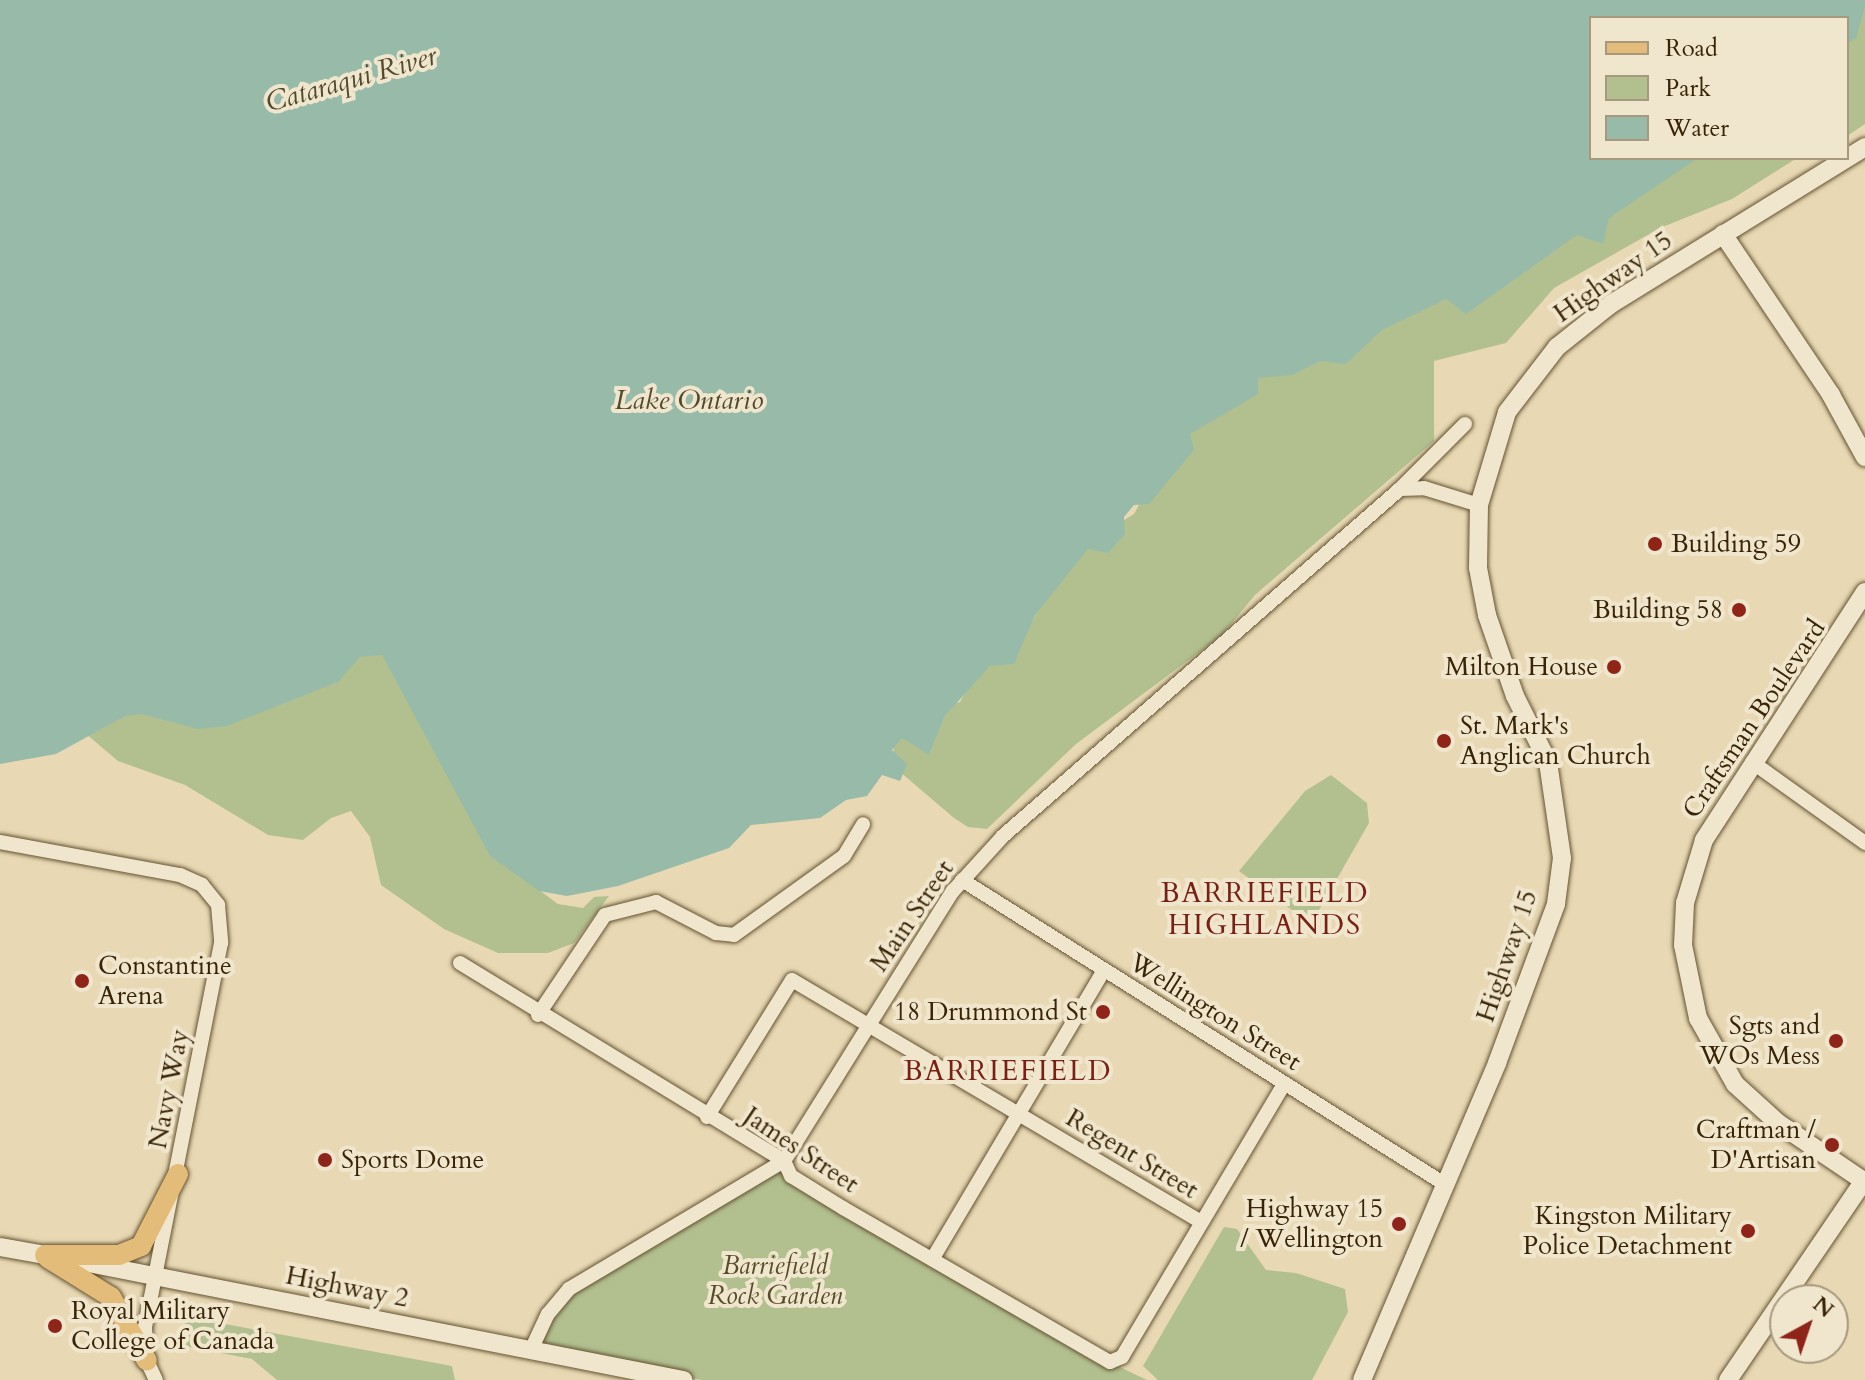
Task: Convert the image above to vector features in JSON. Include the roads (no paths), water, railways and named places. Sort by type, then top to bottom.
[{"type":"main road","name":"Highway 15","points":[[1362,1380],[1443,1183],[1497,1063],[1546,931],[1562,858],[1548,762],[1515,696],[1487,615],[1478,568],[1479,505],[1507,412],[1557,347],[1630,291],[1844,160]]},
{"type":"main road","points":[[1723,234],[1831,395],[1865,457]]},
{"type":"main road","name":"Craftsman Boulevard","points":[[1864,1182],[1778,1123],[1735,1084],[1713,1051],[1688,987],[1683,945],[1694,868],[1717,815],[1846,628],[1865,592]]},
{"type":"main road","points":[[55,1257],[119,1255],[141,1246],[178,1174]]},
{"type":"main road","points":[[1728,1380],[1864,1182]]},
{"type":"main road","name":"Highway 2","points":[[0,1247],[683,1380]]},
{"type":"main road","points":[[55,1257],[111,1297],[151,1371]]},
{"type":"street","name":"Main Street","points":[[531,1350],[548,1314],[569,1289],[784,1161],[962,880],[1052,788],[1400,489],[1465,424]]},
{"type":"street","points":[[1400,489],[1424,488],[1479,505]]},
{"type":"street","points":[[1752,762],[1865,843]]},
{"type":"street","points":[[538,1015],[605,915],[656,902],[716,933],[734,935],[844,856],[863,824]]},
{"type":"street","name":"Navy Way","points":[[0,842],[180,875],[202,885],[218,905],[221,943],[158,1277],[145,1327],[151,1371]]},
{"type":"street","name":"Wellington Street","points":[[962,880],[1443,1183]]},
{"type":"street","name":"James Street","points":[[460,963],[538,1015],[784,1161],[791,1176],[1103,1359],[1122,1357],[1201,1222]]},
{"type":"street","points":[[933,1258],[1104,970]]},
{"type":"street","name":"Regent Street","points":[[707,1117],[792,980],[1201,1222]]},
{"type":"street","points":[[1201,1222],[1284,1084]]},
{"type":"water","name":"Lake Ontario","points":[[0,0],[1865,0],[1856,38],[1849,43],[1849,16],[1589,16],[1589,160],[1695,160],[1609,218],[1603,244],[1577,235],[1466,314],[1446,299],[1382,330],[1346,364],[1320,361],[1292,375],[1258,378],[1258,394],[1190,434],[1194,450],[1149,504],[1134,505],[1124,517],[1125,534],[1108,553],[1088,549],[1035,615],[1014,664],[990,666],[944,717],[929,755],[902,738],[892,750],[907,764],[900,781],[882,775],[867,796],[846,800],[820,818],[751,825],[729,848],[618,886],[567,896],[539,891],[490,856],[382,655],[360,657],[338,682],[227,726],[198,729],[142,714],[125,716],[56,754],[0,764]]},
{"type":"place","name":"Building 59","points":[[1655,544]]},
{"type":"place","name":"Building 58","points":[[1739,610]]},
{"type":"place","name":"Milton House","points":[[1614,667]]},
{"type":"place","name":"St. Mark's Anglican Church","points":[[1444,741]]},
{"type":"place","name":"Constantine Arena","points":[[82,981]]},
{"type":"place","name":"18 Drummond St","points":[[1103,1012]]},
{"type":"place","name":"Sgts and WOs Mess","points":[[1836,1041]]},
{"type":"place","name":"Craftman / D'Artisan","points":[[1832,1145]]},
{"type":"place","name":"Sports Dome","points":[[325,1160]]},
{"type":"place","name":"Highway 15 / Wellington","points":[[1399,1224]]},
{"type":"place","name":"Kingston Military Police Detachment","points":[[1748,1231]]},
{"type":"place","name":"Royal Military College of Canada","points":[[55,1326]]},
{"type":"district","name":"BARRIEFIELD HIGHLANDS","points":[[1265,909]]},
{"type":"district","name":"BARRIEFIELD","points":[[1008,1071]]},
{"type":"water label","name":"Cataraqui River","points":[[351,79]]},
{"type":"park label","name":"Barriefield Rock Garden","points":[[775,1281]]}]
